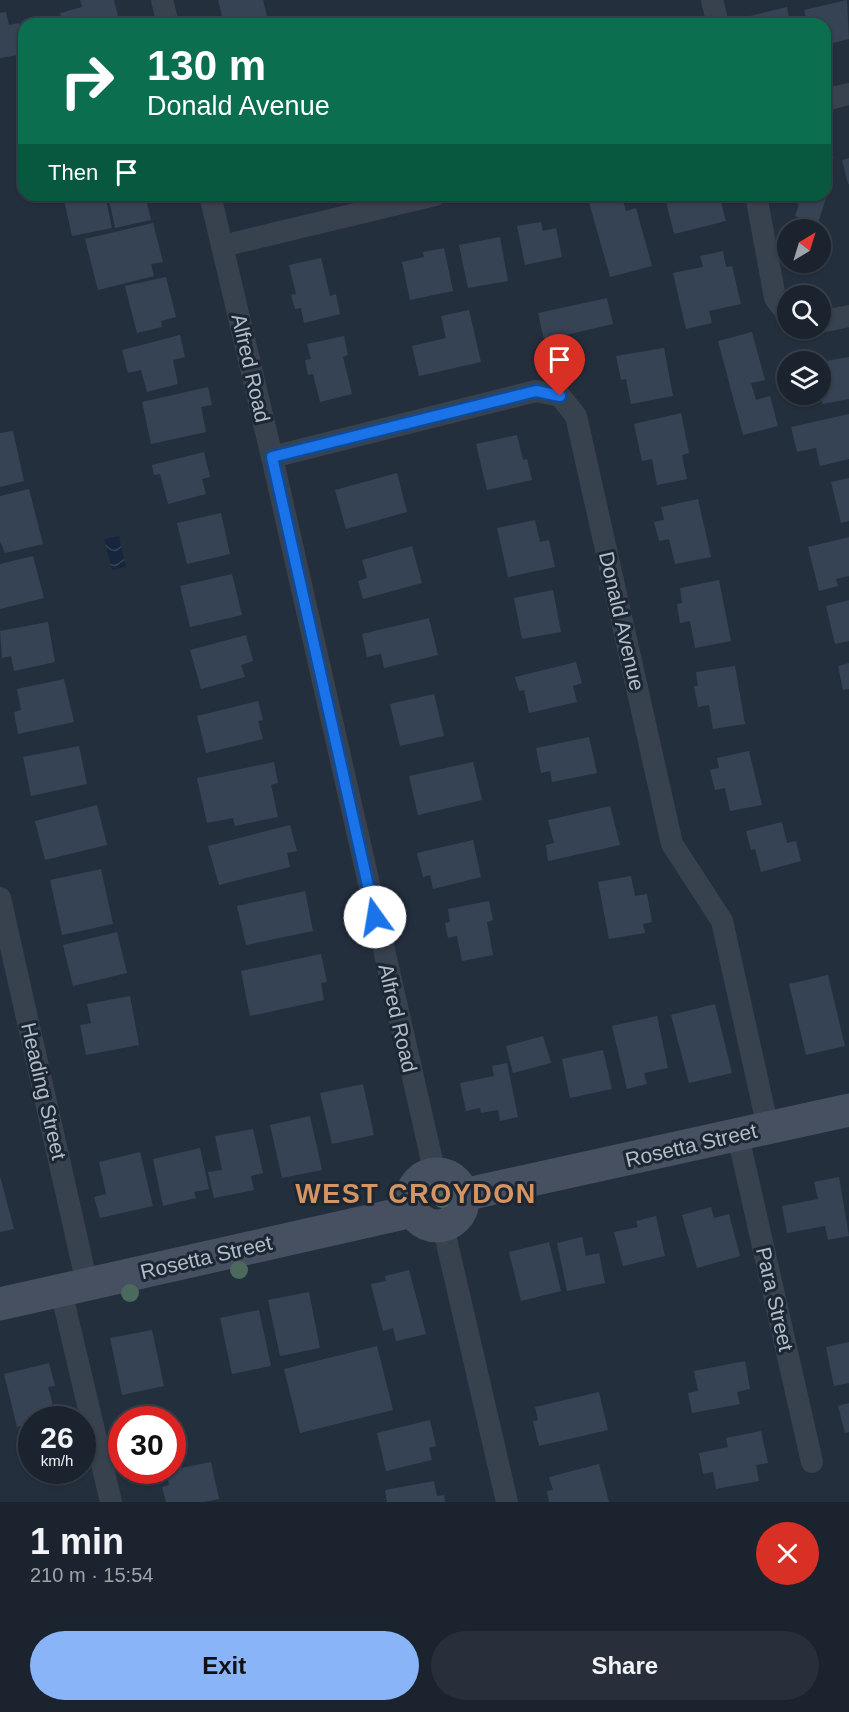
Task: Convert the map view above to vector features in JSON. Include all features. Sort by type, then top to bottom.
[{"type":"street","points":[[162,0],[166,18]]},
{"type":"street","points":[[712,0],[716,18]]},
{"type":"street","points":[[831,98],[849,94]]},
{"type":"street","name":"Alfred Road","points":[[211,201],[435,1174]]},
{"type":"street","points":[[222,246],[410,201]]},
{"type":"street","points":[[757,201],[777,299]]},
{"type":"street","points":[[831,320],[849,316]]},
{"type":"street","name":"Donald Avenue","points":[[272,457],[536,391],[560,396],[576,416],[672,844],[722,921],[753,1132]]},
{"type":"street","name":"Heading Street","points":[[0,898],[74,1287],[111,1502]]},
{"type":"street","name":"Rosetta Street","points":[[463,1195],[849,1110]]},
{"type":"street","name":"Para Street","points":[[753,1132],[812,1462]]},
{"type":"street","points":[[435,1174],[449,1177],[457,1183],[463,1195],[459,1216],[444,1226],[426,1224],[413,1211],[411,1198],[414,1189],[420,1181],[435,1174]]},
{"type":"street","name":"Rosetta Street","points":[[0,1304],[413,1211]]},
{"type":"street","points":[[444,1226],[507,1502]]},
{"type":"water","points":[[119,536],[126,567],[112,570],[104,539]]},
{"type":"building","points":[[80,0],[114,0],[118,18],[61,18],[60,13],[82,7]]},
{"type":"building","points":[[218,0],[263,0],[268,18],[222,18]]},
{"type":"building","points":[[847,0],[849,39],[831,44],[831,18],[806,18],[804,10]]},
{"type":"building","points":[[787,7],[789,18],[746,18]]},
{"type":"building","points":[[6,12],[9,25],[18,23],[18,55],[0,58],[0,13]]},
{"type":"building","points":[[849,158],[849,184],[848,184],[842,160]]},
{"type":"building","points":[[64,201],[106,201],[112,228],[72,236]]},
{"type":"building","points":[[109,201],[146,201],[151,220],[115,228]]},
{"type":"building","points":[[623,201],[626,211],[636,208],[652,266],[610,277],[589,202]]},
{"type":"building","points":[[666,201],[721,201],[726,221],[674,234]]},
{"type":"building","points":[[791,201],[825,201],[819,219],[804,219],[795,216],[799,204]]},
{"type":"building","points":[[541,222],[543,231],[556,228],[562,257],[525,265],[517,226]]},
{"type":"building","points":[[153,223],[163,262],[151,264],[154,276],[98,290],[85,239]]},
{"type":"building","points":[[500,237],[508,281],[468,288],[459,245]]},
{"type":"building","points":[[444,248],[453,291],[410,300],[402,262],[424,257],[423,252]]},
{"type":"building","points":[[723,251],[726,267],[732,266],[741,304],[709,311],[712,323],[686,329],[673,273],[703,267],[700,256]]},
{"type":"building","points":[[321,258],[330,296],[336,294],[340,314],[304,323],[301,308],[295,309],[291,295],[296,294],[289,265]]},
{"type":"building","points":[[166,277],[176,317],[161,321],[162,327],[137,333],[125,286]]},
{"type":"building","points":[[607,298],[613,324],[544,340],[538,313]]},
{"type":"building","points":[[469,310],[481,362],[419,376],[412,346],[446,338],[441,316]]},
{"type":"building","points":[[752,332],[765,380],[751,383],[756,400],[770,396],[778,426],[743,435],[718,341]]},
{"type":"building","points":[[180,335],[185,357],[173,360],[178,384],[147,392],[141,370],[128,373],[122,350]]},
{"type":"building","points":[[344,336],[348,355],[343,357],[352,394],[320,402],[313,374],[308,375],[305,360],[311,359],[307,344]]},
{"type":"building","points":[[664,348],[673,396],[631,404],[626,379],[621,380],[616,356]]},
{"type":"building","points":[[849,357],[849,399],[831,402],[831,360]]},
{"type":"building","points":[[208,387],[212,405],[201,407],[206,432],[151,444],[142,402]]},
{"type":"building","points":[[681,413],[689,453],[682,455],[687,479],[657,485],[652,459],[642,461],[634,424]]},
{"type":"building","points":[[849,414],[849,459],[820,466],[816,448],[797,452],[791,427]]},
{"type":"building","points":[[13,431],[24,481],[0,487],[0,433]]},
{"type":"building","points":[[517,435],[523,460],[527,459],[532,480],[487,490],[476,444]]},
{"type":"building","points":[[204,452],[210,477],[202,479],[206,494],[168,504],[160,474],[154,475],[152,465]]},
{"type":"building","points":[[397,473],[407,512],[346,529],[335,490]]},
{"type":"building","points":[[849,478],[849,521],[841,523],[831,482]]},
{"type":"building","points":[[29,489],[43,544],[5,553],[0,541],[0,496]]},
{"type":"building","points":[[698,499],[711,557],[675,564],[669,539],[659,541],[654,522],[664,520],[661,507]]},
{"type":"building","points":[[221,513],[230,554],[187,564],[177,523]]},
{"type":"building","points":[[535,520],[540,542],[549,540],[555,567],[508,577],[497,528]]},
{"type":"building","points":[[849,537],[849,576],[836,579],[838,586],[819,591],[808,547]]},
{"type":"building","points":[[412,546],[422,583],[363,599],[358,581],[367,578],[362,560]]},
{"type":"building","points":[[33,556],[44,598],[0,609],[0,564]]},
{"type":"building","points":[[232,574],[242,615],[190,627],[180,586]]},
{"type":"building","points":[[719,580],[731,641],[695,648],[690,621],[680,623],[677,604],[682,603],[680,588]]},
{"type":"building","points":[[553,590],[561,632],[522,639],[514,598]]},
{"type":"building","points":[[849,600],[849,641],[835,644],[826,606]]},
{"type":"building","points":[[429,618],[438,655],[384,668],[381,654],[367,657],[362,634]]},
{"type":"building","points":[[48,622],[55,662],[14,671],[11,656],[2,658],[0,631]]},
{"type":"building","points":[[246,635],[253,661],[241,665],[245,677],[201,689],[190,650]]},
{"type":"building","points":[[576,662],[582,683],[573,686],[577,702],[529,713],[524,690],[519,691],[515,677]]},
{"type":"building","points":[[849,663],[849,689],[843,690],[838,666]]},
{"type":"building","points":[[735,666],[745,724],[713,729],[709,705],[698,707],[694,686],[698,686],[696,672]]},
{"type":"building","points":[[64,679],[74,722],[18,734],[14,712],[21,710],[17,689]]},
{"type":"building","points":[[434,694],[444,736],[400,746],[390,704]]},
{"type":"building","points":[[258,701],[263,720],[258,721],[263,739],[206,753],[197,716]]},
{"type":"building","points":[[589,737],[597,773],[552,782],[550,771],[541,773],[536,748]]},
{"type":"building","points":[[79,746],[87,784],[31,796],[23,757]]},
{"type":"building","points":[[749,751],[762,805],[730,811],[725,788],[715,790],[710,770],[719,768],[717,758]]},
{"type":"building","points":[[274,762],[278,783],[271,785],[278,817],[235,826],[233,818],[207,823],[197,778]]},
{"type":"building","points":[[473,762],[482,800],[418,815],[409,776]]},
{"type":"building","points":[[97,805],[107,845],[45,860],[35,821]]},
{"type":"building","points":[[610,806],[620,845],[548,861],[546,845],[554,843],[548,820]]},
{"type":"building","points":[[782,822],[787,843],[796,841],[801,861],[761,872],[755,849],[751,850],[746,831]]},
{"type":"building","points":[[290,825],[297,851],[287,853],[290,867],[219,885],[208,846]]},
{"type":"building","points":[[473,840],[481,877],[433,889],[430,875],[423,877],[417,853]]},
{"type":"building","points":[[101,869],[113,924],[62,935],[50,880]]},
{"type":"building","points":[[631,876],[635,896],[647,894],[652,922],[643,924],[645,933],[609,939],[598,882]]},
{"type":"building","points":[[305,891],[313,931],[246,945],[237,906]]},
{"type":"building","points":[[489,901],[493,920],[487,922],[493,955],[462,961],[457,936],[448,938],[445,923],[450,922],[448,909]]},
{"type":"building","points":[[117,932],[127,973],[73,986],[63,945]]},
{"type":"building","points":[[321,954],[327,982],[321,983],[324,1000],[250,1016],[241,971]]},
{"type":"building","points":[[828,975],[845,1046],[806,1055],[789,984]]},
{"type":"building","points":[[130,996],[139,1045],[86,1055],[80,1025],[91,1023],[87,1004]]},
{"type":"building","points":[[715,1004],[732,1073],[689,1083],[671,1015]]},
{"type":"building","points":[[657,1016],[668,1068],[644,1073],[647,1084],[627,1089],[612,1026]]},
{"type":"building","points":[[543,1036],[551,1063],[513,1073],[506,1046]]},
{"type":"building","points":[[603,1050],[612,1089],[570,1098],[562,1059]]},
{"type":"building","points":[[507,1063],[518,1117],[500,1121],[498,1110],[481,1113],[480,1108],[466,1111],[460,1083],[494,1076],[492,1066]]},
{"type":"building","points":[[363,1084],[374,1135],[332,1144],[320,1093]]},
{"type":"building","points":[[310,1116],[322,1170],[282,1178],[270,1125]]},
{"type":"building","points":[[253,1129],[263,1173],[251,1176],[254,1190],[214,1198],[208,1172],[222,1170],[215,1136]]},
{"type":"building","points":[[200,1148],[209,1189],[194,1192],[196,1198],[163,1206],[153,1159]]},
{"type":"building","points":[[140,1152],[153,1206],[100,1218],[94,1197],[106,1194],[99,1162]]},
{"type":"building","points":[[0,1176],[14,1229],[0,1232]]},
{"type":"building","points":[[839,1177],[849,1236],[828,1240],[825,1226],[787,1233],[782,1206],[818,1199],[814,1182]]},
{"type":"building","points":[[711,1207],[714,1218],[729,1214],[740,1256],[697,1268],[682,1215]]},
{"type":"building","points":[[656,1216],[665,1256],[623,1266],[614,1232],[638,1227],[636,1221]]},
{"type":"building","points":[[582,1237],[586,1256],[599,1253],[605,1283],[567,1291],[557,1243]]},
{"type":"building","points":[[549,1242],[561,1291],[521,1301],[509,1252]]},
{"type":"building","points":[[409,1270],[426,1334],[396,1341],[393,1328],[383,1331],[371,1284],[386,1281],[385,1276]]},
{"type":"building","points":[[309,1292],[320,1348],[280,1356],[268,1300]]},
{"type":"building","points":[[259,1310],[271,1366],[232,1374],[220,1318]]},
{"type":"building","points":[[152,1330],[164,1386],[122,1395],[110,1338]]},
{"type":"building","points":[[849,1342],[849,1383],[834,1386],[826,1347]]},
{"type":"building","points":[[377,1346],[393,1410],[300,1433],[284,1369]]},
{"type":"building","points":[[745,1361],[750,1389],[737,1392],[740,1404],[692,1413],[688,1393],[698,1391],[694,1371]]},
{"type":"building","points":[[49,1363],[55,1386],[48,1387],[53,1406],[18,1406],[17,1427],[4,1374]]},
{"type":"building","points":[[599,1392],[608,1430],[539,1446],[533,1421],[538,1420],[535,1407]]},
{"type":"building","points":[[849,1403],[849,1432],[845,1433],[838,1406]]},
{"type":"building","points":[[430,1420],[436,1446],[429,1448],[432,1460],[386,1471],[377,1433]]},
{"type":"building","points":[[761,1431],[768,1463],[756,1465],[759,1481],[716,1489],[713,1472],[703,1474],[699,1453],[728,1447],[726,1438]]},
{"type":"building","points":[[211,1462],[219,1499],[203,1502],[166,1502],[162,1487],[169,1484],[186,1484],[186,1467]]},
{"type":"building","points":[[599,1464],[609,1502],[549,1502],[547,1491],[553,1490],[549,1477]]},
{"type":"building","points":[[434,1481],[437,1496],[444,1495],[445,1502],[387,1502],[385,1490]]},
{"type":"district","name":"WEST CROYDON","points":[[416,1194]]},
{"type":"route","points":[[375,917],[272,457],[536,391],[560,396]]}]
